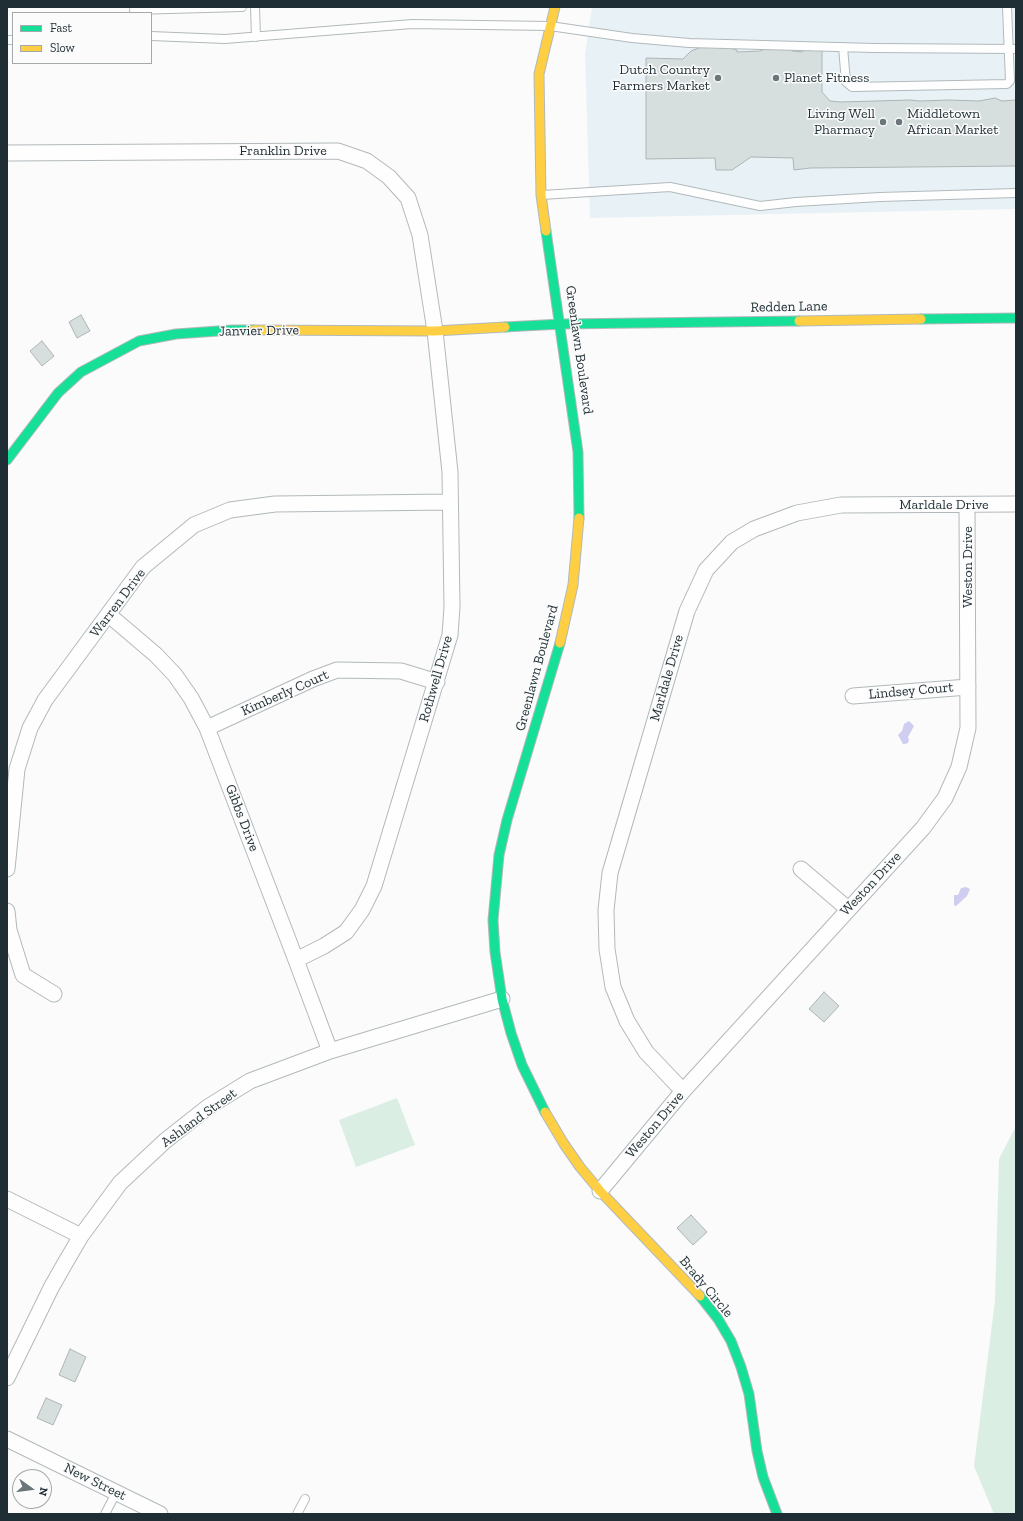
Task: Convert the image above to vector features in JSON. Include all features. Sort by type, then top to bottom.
[{"type":"street","name":"Greenlawn Boulevard","points":[[556,7],[539,74],[541,195],[562,324],[578,452],[579,514],[577,553],[573,585],[558,653],[507,820],[499,855],[493,920],[495,952],[502,999],[522,1065],[541,1104],[564,1144],[580,1167],[600,1191]]},
{"type":"street","name":"Franklin Drive","points":[[7,152],[338,151],[367,161],[389,177],[408,198],[420,235],[435,330]]},
{"type":"street","name":"Redden Lane","points":[[562,324],[1016,318]]},
{"type":"street","name":"Janvier Drive","points":[[7,460],[58,393],[81,372],[139,341],[176,334],[232,330],[435,330],[562,324]]},
{"type":"street","name":"Rothwell Drive","points":[[296,960],[324,946],[346,932],[362,910],[374,886],[450,635],[452,607],[450,472],[435,330]]},
{"type":"street","name":"Warren Drive","points":[[7,869],[17,769],[30,728],[45,700],[143,567],[194,525],[230,510],[275,504],[450,502]]},
{"type":"street","name":"Marldale Drive","points":[[683,1091],[646,1052],[627,1021],[613,987],[607,949],[606,910],[610,873],[687,611],[706,570],[732,542],[754,529],[797,513],[841,506],[1016,504]]},
{"type":"street","name":"Weston Drive","points":[[600,1191],[683,1091],[923,828],[945,798],[959,767],[968,728],[967,505]]},
{"type":"street","name":"Gibbs Drive","points":[[109,615],[156,655],[175,675],[191,698],[207,728],[330,1051]]},
{"type":"street","name":"Kimberly Court","points":[[207,728],[313,679],[337,670],[401,671],[436,682]]},
{"type":"street","name":"Lindsey Court","points":[[853,696],[968,687]]},
{"type":"street","points":[[801,869],[848,909]]},
{"type":"street","points":[[7,911],[9,930],[23,975],[54,994]]},
{"type":"street","name":"Ashland Street","points":[[7,1378],[51,1288],[81,1236],[120,1183],[165,1141],[208,1107],[250,1081],[330,1051],[502,999]]},
{"type":"street","name":"Brady Circle","points":[[600,1191],[700,1296],[718,1319],[728,1336],[741,1367],[748,1394],[757,1451],[763,1477],[777,1514]]},
{"type":"street","points":[[7,1199],[81,1236]]},
{"type":"street","name":"New Street","points":[[7,1439],[160,1514]]},
{"type":"lane","points":[[134,10],[242,7]]},
{"type":"lane","points":[[255,7],[256,37]]},
{"type":"lane","points":[[843,47],[846,82],[852,87],[1007,84],[1010,81],[1012,49],[1007,7]]},
{"type":"lane","points":[[152,36],[224,39],[412,24],[550,26],[632,38],[689,43],[1012,49]]},
{"type":"lane","points":[[541,195],[670,187],[760,206],[796,202],[880,197],[1016,193]]},
{"type":"lane","points":[[105,1514],[116,1492]]},
{"type":"lane","points":[[297,1514],[305,1499]]},
{"type":"shaded area","points":[[592,7],[1016,7],[1016,209],[590,218],[585,54]]},
{"type":"green space","points":[[397,1098],[415,1145],[356,1167],[339,1120]]},
{"type":"green space","points":[[1016,1126],[1016,1514],[994,1514],[974,1466],[995,1301],[999,1159]]},
{"type":"water","points":[[909,721],[914,726],[908,737],[908,743],[903,744],[898,735],[902,731],[904,724]]},
{"type":"water","points":[[966,887],[970,889],[967,896],[956,906],[954,905],[954,895],[958,895],[961,888]]},
{"type":"building","points":[[704,46],[729,48],[737,50],[737,52],[760,51],[765,49],[792,49],[792,51],[802,52],[807,48],[814,48],[822,51],[822,92],[830,101],[979,101],[995,98],[1002,101],[1016,100],[1016,166],[810,168],[794,170],[793,158],[751,157],[732,170],[716,170],[715,158],[646,159],[646,58],[683,59],[691,51]]},
{"type":"building","points":[[81,315],[90,331],[77,338],[69,322]]},
{"type":"building","points":[[42,341],[54,356],[42,366],[30,351]]},
{"type":"building","points":[[824,992],[839,1006],[824,1022],[809,1009]]},
{"type":"building","points":[[691,1215],[707,1232],[693,1245],[677,1228]]},
{"type":"building","points":[[70,1349],[86,1357],[75,1382],[59,1375]]},
{"type":"building","points":[[46,1398],[62,1405],[53,1425],[37,1418]]},
{"type":"traffic: fast","points":[[546,231],[578,452],[579,518]]},
{"type":"traffic: fast","points":[[921,319],[1016,318]]},
{"type":"traffic: fast","points":[[505,327],[561,324],[799,321]]},
{"type":"traffic: fast","points":[[7,460],[58,393],[81,372],[139,341],[176,334],[253,330]]},
{"type":"traffic: fast","points":[[545,1112],[522,1065],[511,1033],[502,999],[495,952],[493,920],[499,855],[507,820],[560,643]]},
{"type":"traffic: fast","points":[[700,1296],[718,1319],[731,1341],[741,1367],[749,1394],[757,1451],[763,1477],[777,1514]]},
{"type":"traffic: slow","points":[[546,231],[541,195],[539,74],[555,7]]},
{"type":"traffic: slow","points":[[799,321],[921,319]]},
{"type":"traffic: slow","points":[[253,330],[435,331],[505,327]]},
{"type":"traffic: slow","points":[[560,643],[573,585],[579,518]]},
{"type":"traffic: slow","points":[[545,1112],[580,1167],[600,1191],[700,1296]]},
{"type":"place","name":"Dutch Country Farmers Market","points":[[718,78]]},
{"type":"place","name":"Planet Fitness","points":[[776,78]]},
{"type":"place","name":"Living Well Pharmacy","points":[[883,122]]},
{"type":"place","name":"Middletown African Market","points":[[899,122]]}]
